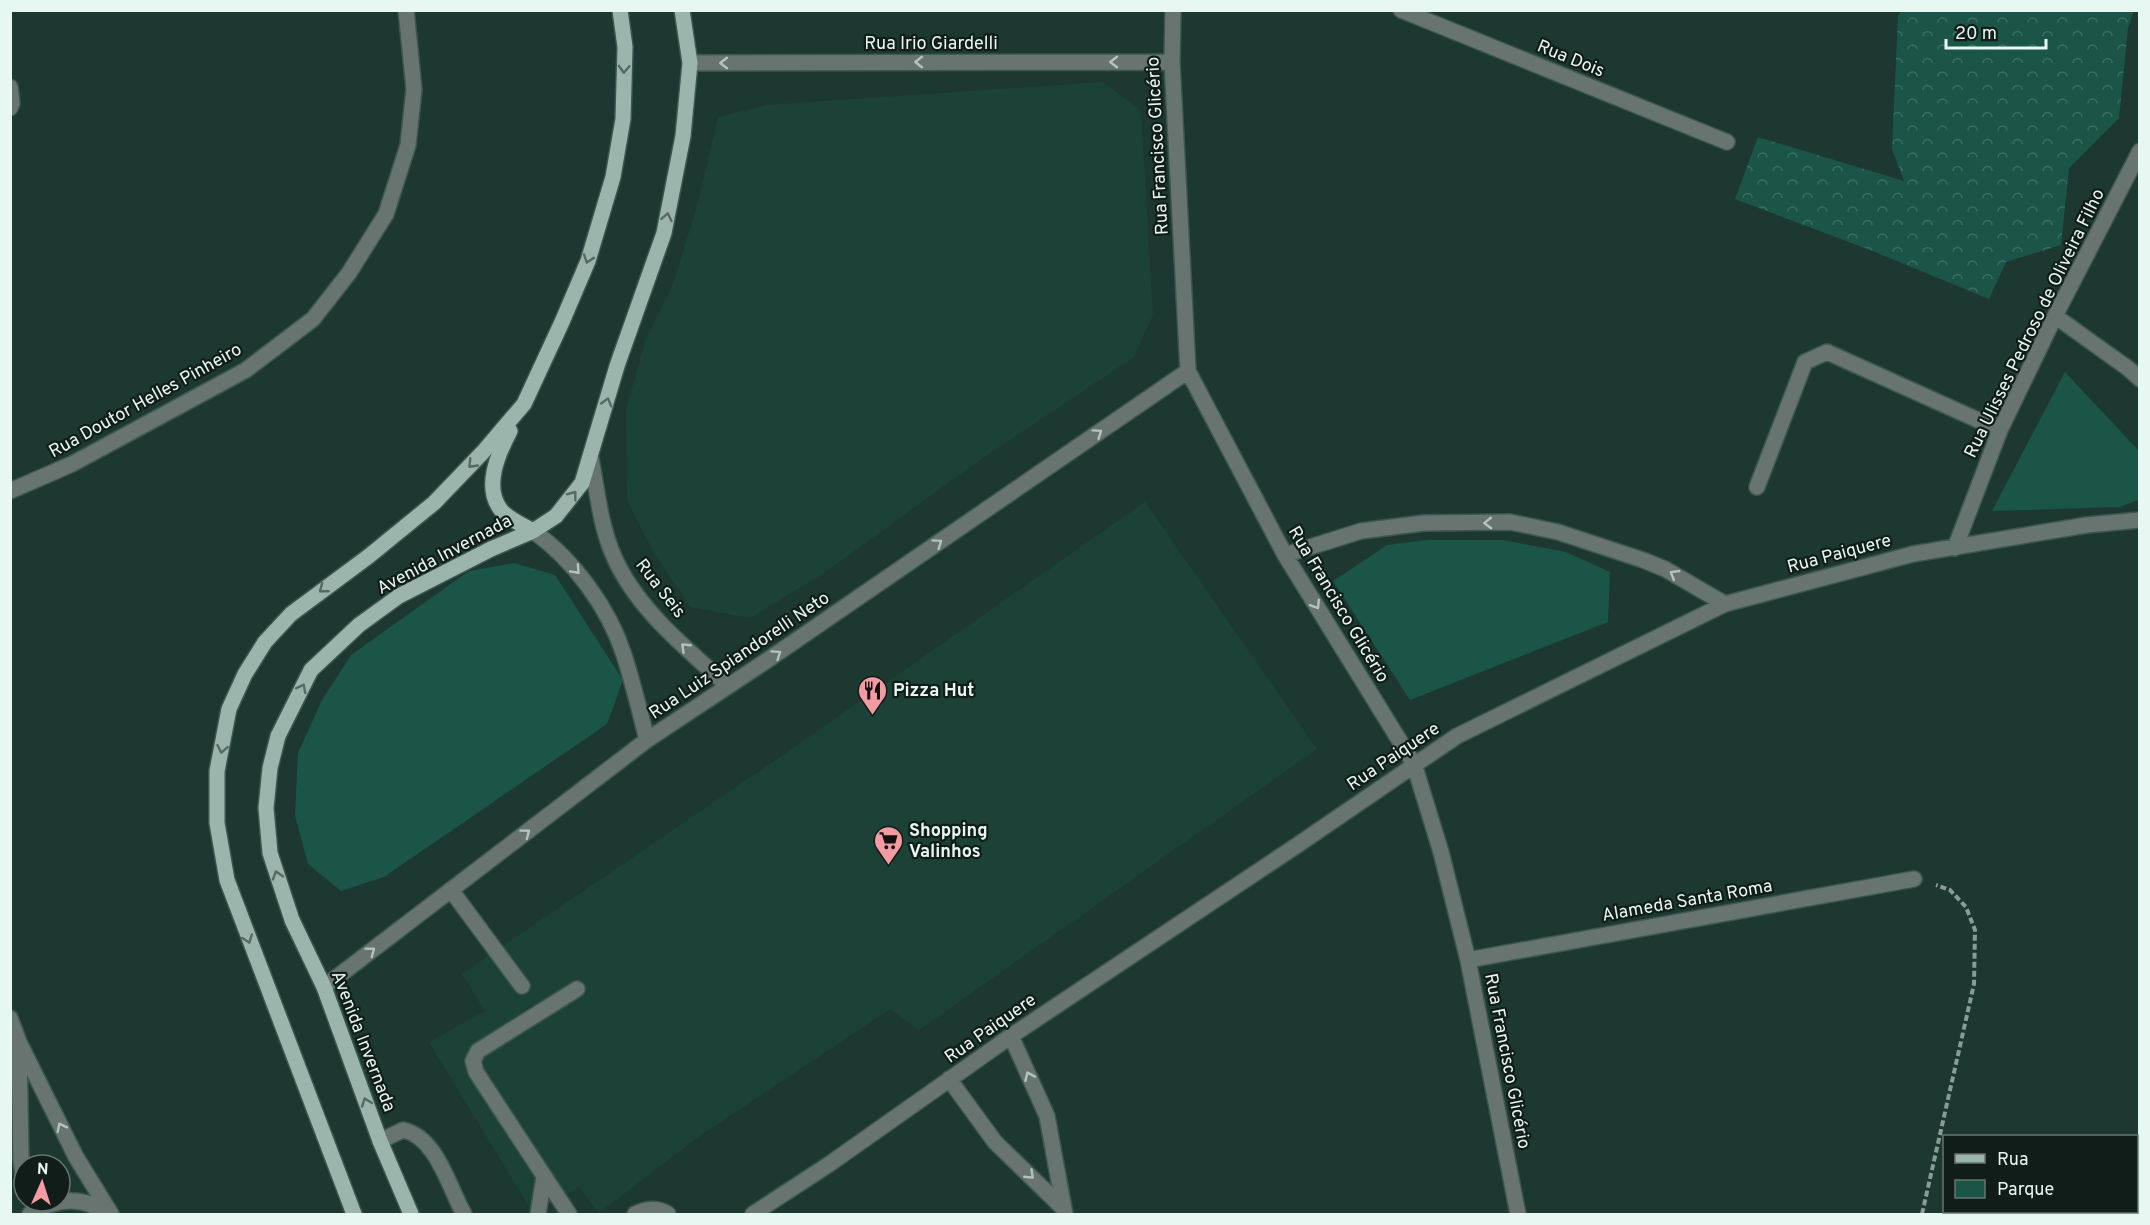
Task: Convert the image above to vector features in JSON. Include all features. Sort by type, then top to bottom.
[{"type":"main road","name":"Avenida Invernada","points":[[354,1215],[227,880],[217,823],[217,782],[229,710],[245,675],[265,642],[291,614],[369,556],[434,503],[483,452],[524,404],[588,261],[613,177],[623,119],[625,47],[620,10]]},
{"type":"main road","name":"Avenida Invernada","points":[[411,1215],[380,1141],[324,987],[292,920],[270,853],[266,808],[270,768],[278,736],[311,670],[359,625],[399,596],[491,549],[533,531],[556,516],[582,483],[617,366],[664,233],[683,136],[690,63],[682,10]]},
{"type":"main road","points":[[524,404],[501,448],[497,460],[493,495],[502,512],[533,531]]},
{"type":"street","name":"Rua Doutor Helles Pinheiro","points":[[14,487],[72,464],[246,370],[313,319],[349,273],[386,214],[408,146],[414,89],[406,10]]},
{"type":"street","name":"Rua Francisco Glicério","points":[[1173,10],[1172,62],[1188,371],[1285,555],[1414,764],[1441,852],[1468,960],[1518,1215]]},
{"type":"street","name":"Rua Dois","points":[[1401,10],[1727,142]]},
{"type":"street","name":"Rua Irio Giardelli","points":[[690,63],[1172,62]]},
{"type":"street","points":[[10,87],[12,103],[10,108]]},
{"type":"street","name":"Rua Ulisses Pedroso de Oliveira Filho","points":[[1955,548],[2000,430],[2139,151]]},
{"type":"street","points":[[2055,316],[2129,369],[2139,379]]},
{"type":"street","points":[[1757,487],[1805,362],[1827,352],[2000,430]]},
{"type":"street","name":"Rua Luiz Spiandorelli Neto","points":[[324,987],[647,740],[1188,371]]},
{"type":"street","name":"Rua Seis","points":[[591,459],[612,553],[628,583],[656,618],[728,686]]},
{"type":"street","name":"Rua Paiquere","points":[[753,1215],[828,1165],[1011,1035],[1457,736],[1725,604],[1913,554],[2087,525],[2139,520]]},
{"type":"street","points":[[1285,555],[1361,531],[1424,524],[1510,522],[1558,532],[1643,560],[1665,569],[1725,604]]},
{"type":"street","points":[[533,531],[548,541],[585,580],[605,615],[623,653],[647,740]]},
{"type":"street","name":"Alameda Santa Roma","points":[[1468,960],[1914,879]]},
{"type":"street","points":[[451,890],[522,986]]},
{"type":"street","points":[[569,1215],[476,1072],[473,1061],[478,1051],[577,989]]},
{"type":"street","points":[[10,1018],[19,1042],[76,1157],[109,1215]]},
{"type":"street","points":[[1011,1035],[1047,1116],[1065,1212]]},
{"type":"street","points":[[19,1042],[21,1153]]},
{"type":"street","points":[[949,1079],[995,1142],[1065,1212]]},
{"type":"street","points":[[380,1141],[403,1130],[416,1135],[439,1160],[464,1215]]},
{"type":"street","points":[[538,1215],[544,1177]]},
{"type":"street","points":[[29,1215],[46,1204],[66,1200],[86,1203],[109,1215]]},
{"type":"street","points":[[635,1215],[650,1209],[665,1212],[668,1215]]},
{"type":"path","points":[[1914,879],[1950,890],[1966,907],[1975,930],[1974,984],[1922,1215]]},
{"type":"shaded area","points":[[1102,82],[1141,110],[1153,315],[1134,357],[984,457],[824,573],[750,618],[690,607],[653,551],[627,501],[626,409],[646,339],[672,287],[698,203],[718,117],[767,105]]},
{"type":"shaded area","name":"Shopping Valinhos","points":[[1145,502],[1317,749],[919,1030],[890,1009],[698,1137],[599,1213],[579,1187],[533,1213],[429,1042],[485,1011],[462,974],[783,755]]},
{"type":"green space","points":[[1901,11],[2134,11],[2128,28],[2119,118],[2069,168],[2061,245],[2006,262],[1989,299],[1875,252],[1735,199],[1758,137],[1904,181],[1892,149],[1898,16]]},
{"type":"green space","points":[[2065,372],[2139,451],[2139,500],[2119,507],[1992,511]]},
{"type":"green space","points":[[1427,540],[1503,540],[1566,552],[1610,572],[1608,622],[1410,700],[1333,581],[1387,545]]},
{"type":"green space","points":[[514,563],[555,575],[623,680],[607,724],[384,877],[341,891],[308,864],[295,815],[298,753],[321,702],[351,655],[469,571]]},
{"type":"place","name":"Pizza Hut","points":[[872,716]]},
{"type":"place","name":"Shopping Valinhos","points":[[888,866]]}]
